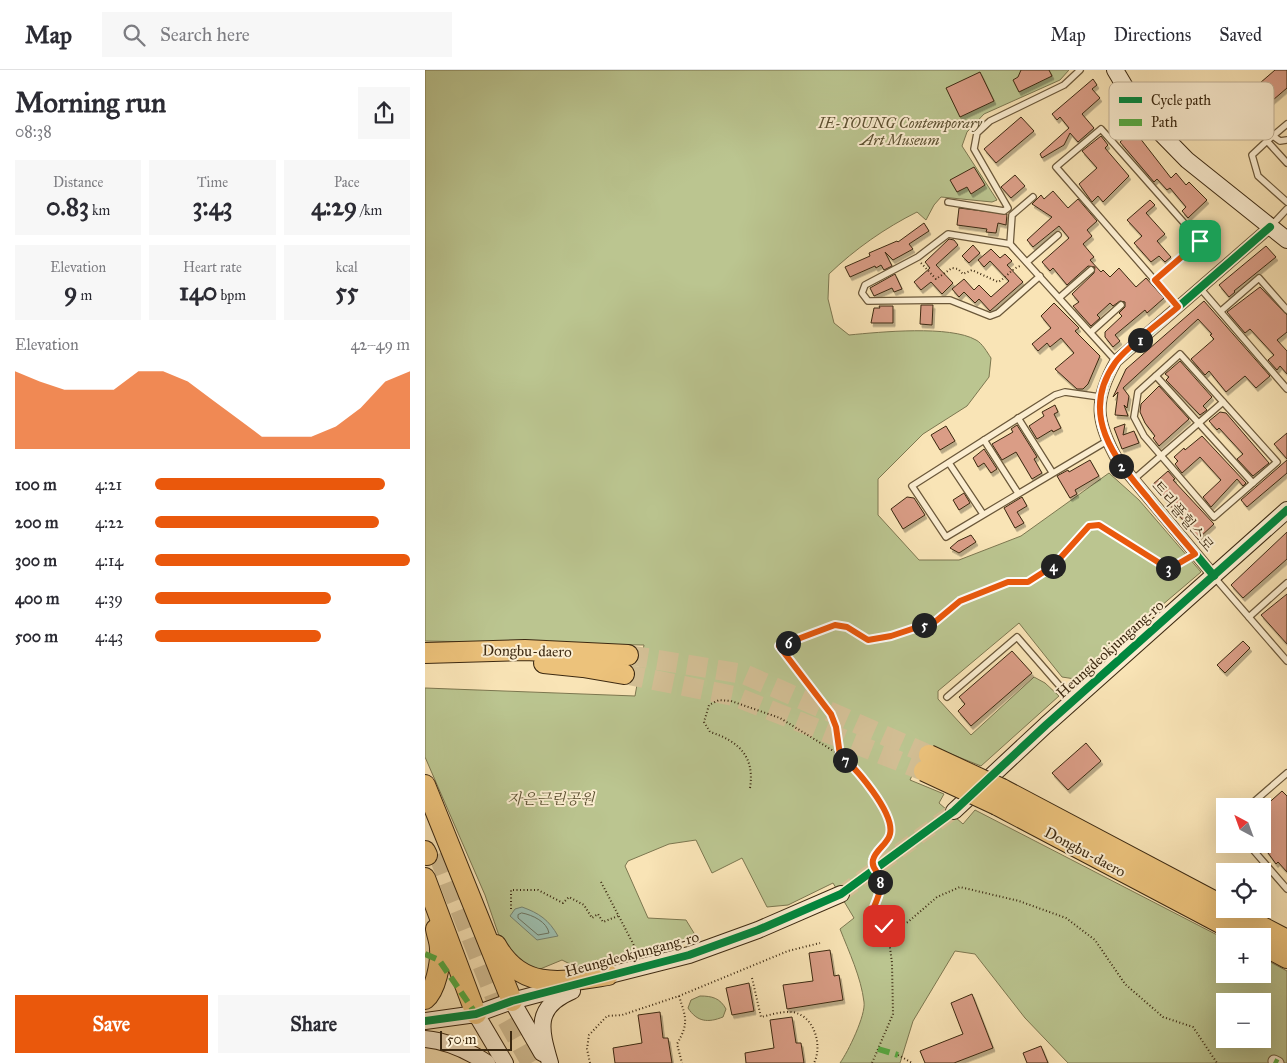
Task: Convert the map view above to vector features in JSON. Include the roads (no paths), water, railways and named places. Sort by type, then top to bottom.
[{"type":"highway","name":"Dongbu-daero","points":[[425,652],[525,650],[626,664],[583,666],[449,661],[425,663]]},
{"type":"highway","name":"Dongbu-daero","points":[[926,763],[999,797],[1171,888],[1233,928]]},
{"type":"highway","points":[[425,786],[512,1001]]},
{"type":"highway","points":[[425,821],[430,853]]},
{"type":"highway","points":[[425,878],[476,1014]]},
{"type":"highway","points":[[425,883],[440,948],[437,973],[429,996],[425,999]]},
{"type":"highway","name":"Dongbu-daero","points":[[1171,888],[1216,904]]},
{"type":"highway","points":[[468,895],[503,958],[526,977],[561,982],[608,975]]},
{"type":"highway","name":"Dongbu-daero","points":[[1245,918],[1287,940]]},
{"type":"highway","points":[[1271,949],[1287,958]]},
{"type":"street","points":[[1115,70],[1122,82]]},
{"type":"street","points":[[1167,140],[1187,160],[1287,240]]},
{"type":"street","name":"트리플힐스로","points":[[1214,576],[1118,461],[1107,440],[1101,419],[1100,397],[1107,377],[1116,361],[1270,227]]},
{"type":"street","name":"Heungdeokjungang-ro","points":[[954,812],[1073,701],[1287,510]]},
{"type":"street","name":"Heungdeokjungang-ro","points":[[425,1021],[476,1014],[512,1001],[689,955],[741,936],[841,894]]},
{"type":"street","points":[[549,1063],[542,1034],[546,1010],[556,998],[608,975]]},
{"type":"street","points":[[512,1001],[549,1063]]},
{"type":"street","points":[[476,1014],[505,1063]]},
{"type":"street","points":[[425,1039],[439,1040],[469,1050],[487,1063]]},
{"type":"lane","points":[[948,202],[1004,210],[1008,208],[973,149],[977,133],[990,121],[1064,85],[1080,70]]},
{"type":"lane","points":[[1274,135],[1287,124]]},
{"type":"lane","points":[[1109,137],[1101,128],[1056,167],[1178,307]]},
{"type":"lane","points":[[1274,137],[1280,141],[1287,140]]},
{"type":"lane","points":[[1112,140],[1200,241],[1155,280]]},
{"type":"lane","points":[[1287,163],[1267,141],[1252,155],[1258,176],[1287,202]]},
{"type":"lane","points":[[1010,244],[1012,215],[1033,197]]},
{"type":"lane","points":[[1270,227],[1287,209]]},
{"type":"lane","points":[[1039,276],[999,313],[990,316],[950,300],[868,301],[862,293],[865,285],[917,258],[948,234],[1010,244],[1091,332],[1116,361]]},
{"type":"lane","points":[[1027,262],[1058,235]]},
{"type":"lane","points":[[1059,298],[1091,270]]},
{"type":"lane","points":[[1221,311],[1259,278],[1287,310]]},
{"type":"lane","points":[[1200,288],[1287,388]]},
{"type":"lane","points":[[1091,332],[1121,305]]},
{"type":"lane","points":[[1180,354],[1277,462],[1214,517],[1160,456],[1144,436],[1134,417],[1139,392],[1156,376],[1180,354]]},
{"type":"lane","points":[[1156,376],[1253,484]]},
{"type":"lane","points":[[1100,397],[1065,392],[1055,395],[912,486],[946,537],[1107,440]]},
{"type":"lane","points":[[1133,480],[1223,402]]},
{"type":"lane","points":[[1018,418],[1052,472]]},
{"type":"lane","points":[[984,440],[1018,492]]},
{"type":"lane","points":[[949,463],[983,514]]},
{"type":"lane","points":[[1214,576],[1287,661]]},
{"type":"lane","points":[[1249,617],[1287,583]]},
{"type":"lane","points":[[947,697],[1017,636],[1073,701]]},
{"type":"lane","points":[[1259,798],[1286,775]]},
{"type":"lane","points":[[1256,853],[1287,889]]},
{"type":"water","points":[[522,907],[543,918],[558,936],[537,940],[510,916],[515,909]]},
{"type":"tunnel","points":[[628,655],[744,674],[929,755]]},
{"type":"tunnel","points":[[624,674],[734,696],[924,771]]},
{"type":"tunnel","points":[[841,894],[954,811]]},
{"type":"tunnel","points":[[438,854],[497,1002],[531,1063]]},
{"type":"park label","name":"IE-YOUNG Contemporary Art Museum","points":[[900,132]]},
{"type":"park label","name":"자은근린공원","points":[[551,799]]}]
